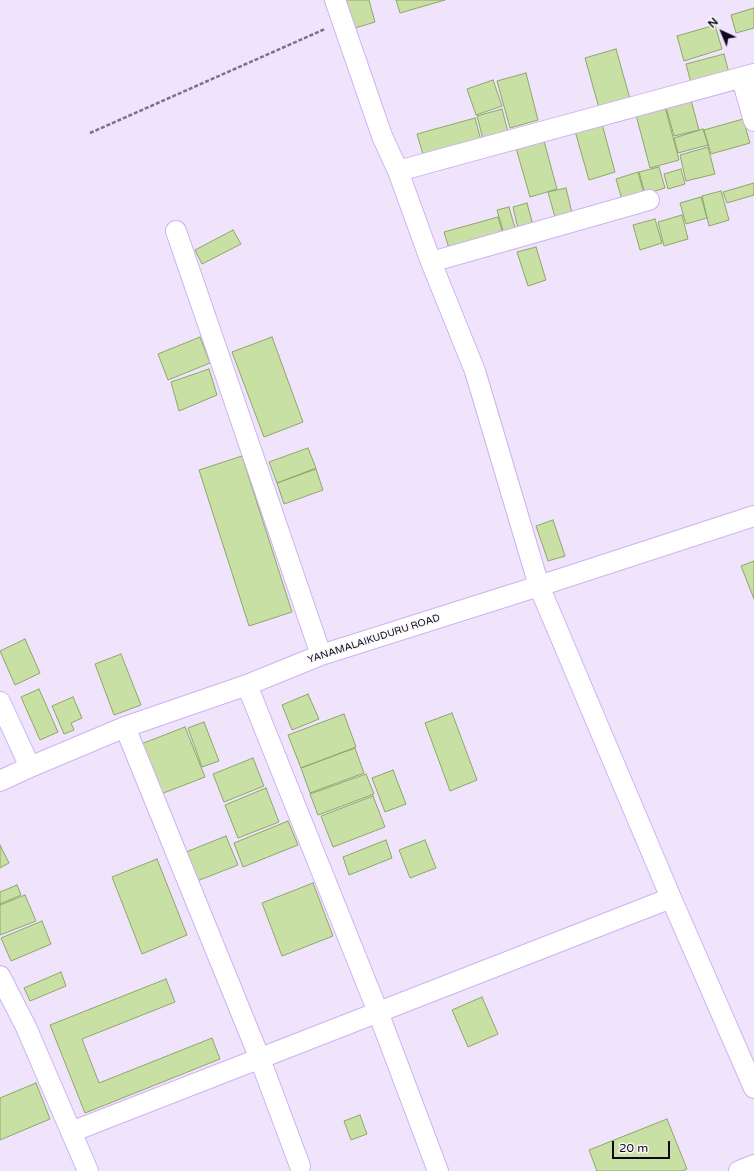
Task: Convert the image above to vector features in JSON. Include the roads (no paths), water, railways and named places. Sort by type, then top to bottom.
[{"type":"street","points":[[335,0],[382,136],[398,171],[431,262],[475,371],[539,586],[671,898],[754,1088]]},
{"type":"street","points":[[398,171],[748,77],[754,121]]},
{"type":"street","points":[[431,262],[649,200]]},
{"type":"street","points":[[176,231],[321,655]]},
{"type":"street","name":"YANAMALAIKUDURU ROAD","points":[[0,781],[125,727],[247,685],[321,655],[754,516]]},
{"type":"street","points":[[247,685],[378,1012],[438,1171]]},
{"type":"street","points":[[0,702],[30,767]]},
{"type":"street","points":[[125,727],[260,1059],[300,1166]]},
{"type":"street","points":[[71,1132],[671,898]]},
{"type":"street","points":[[0,976],[26,1027],[88,1171]]},
{"type":"street","points":[[739,1171],[754,1165]]}]
